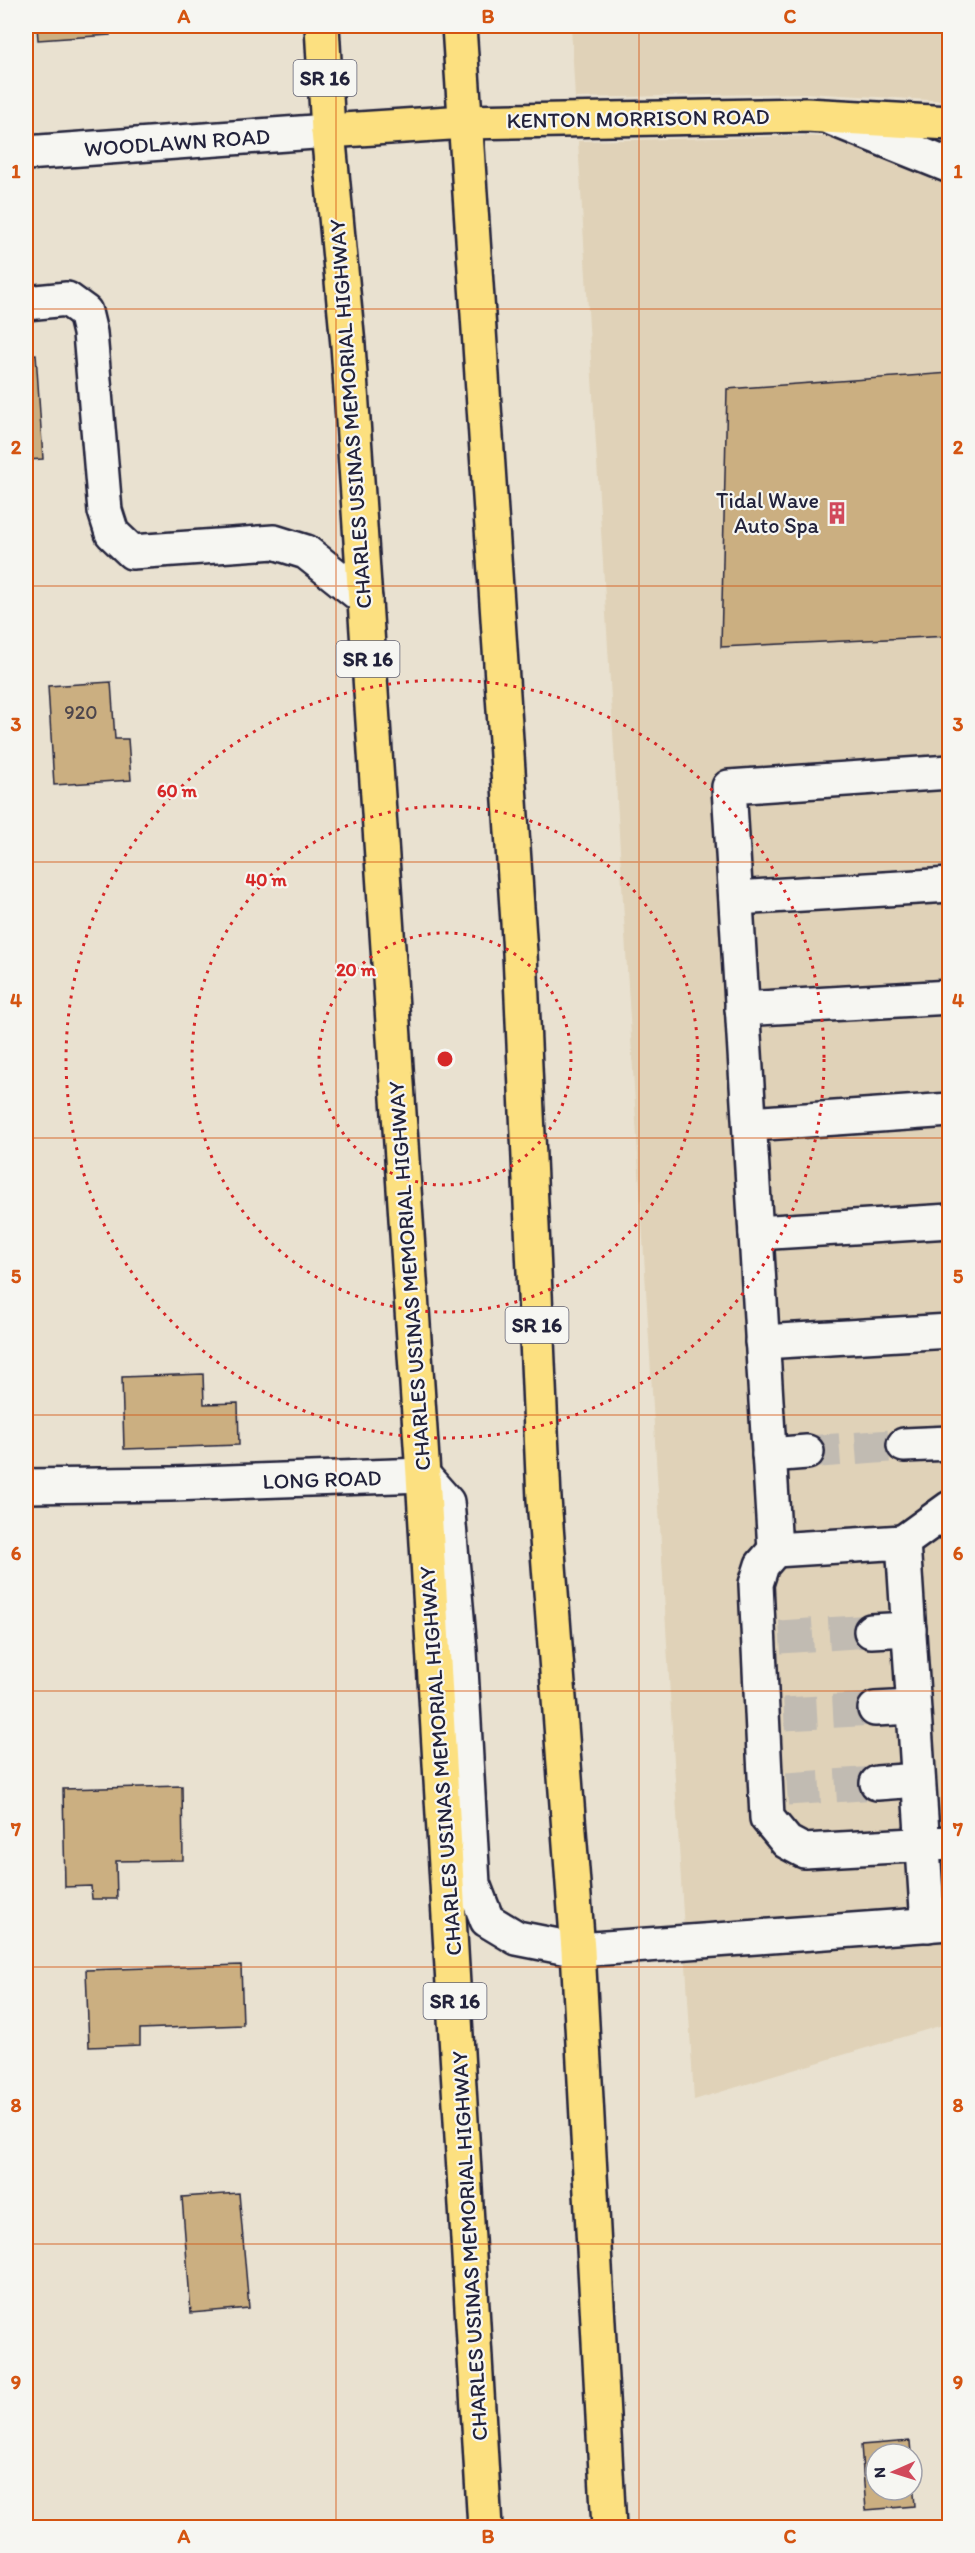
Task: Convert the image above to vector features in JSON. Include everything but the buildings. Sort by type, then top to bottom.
[{"type":"main road","name":"CHARLES USINAS MEMORIAL HIGHWAY","points":[[322,26],[328,131],[348,345],[423,1475],[485,2528]]},
{"type":"main road","name":"SR 16","points":[[459,26],[520,953],[544,1499],[578,1950],[609,2528]]},
{"type":"main road","name":"KENTON MORRISON ROAD","points":[[328,131],[465,122],[806,115],[950,123]]},
{"type":"street","points":[[826,116],[950,166]]},
{"type":"street","name":"WOODLAWN ROAD","points":[[26,153],[328,131]]},
{"type":"street","points":[[26,303],[67,299],[86,312],[90,333],[105,511],[112,533],[132,552],[274,542],[306,552],[365,599]]},
{"type":"street","points":[[775,1550],[729,787],[950,772]]},
{"type":"street","points":[[736,898],[950,885]]},
{"type":"street","points":[[742,1009],[950,997]]},
{"type":"street","points":[[750,1124],[950,1110]]},
{"type":"street","points":[[756,1233],[950,1221]]},
{"type":"street","points":[[762,1342],[950,1331]]},
{"type":"street","points":[[904,1445],[950,1443]]},
{"type":"street","points":[[769,1455],[807,1452]]},
{"type":"street","points":[[423,1475],[447,1502],[460,1651],[473,1884],[487,1920],[517,1938],[578,1950],[939,1924],[936,1844],[918,1780],[903,1542]]},
{"type":"street","name":"LONG ROAD","points":[[26,1486],[171,1484],[423,1475]]},
{"type":"street","points":[[936,1844],[804,1851],[787,1842],[767,1818],[776,1789],[773,1715],[769,1637],[756,1584],[762,1564],[775,1550],[903,1542],[950,1508]]},
{"type":"street","points":[[871,1631],[909,1629]]},
{"type":"street","points":[[875,1709],[913,1707]]},
{"type":"street","points":[[877,1783],[918,1780]]},
{"type":"shaded area","points":[[571,26],[949,26],[949,101],[806,93],[575,98]]},
{"type":"shaded area","points":[[805,136],[949,144],[949,2023],[694,2100],[578,141]]},
{"type":"tunnel","points":[[807,1452],[904,1445]]},
{"type":"tunnel","points":[[780,1637],[871,1631]]},
{"type":"tunnel","points":[[784,1714],[875,1709]]},
{"type":"tunnel","points":[[787,1789],[877,1783]]},
{"type":"place","name":"Tidal Wave Auto Spa","points":[[837,513]]}]
